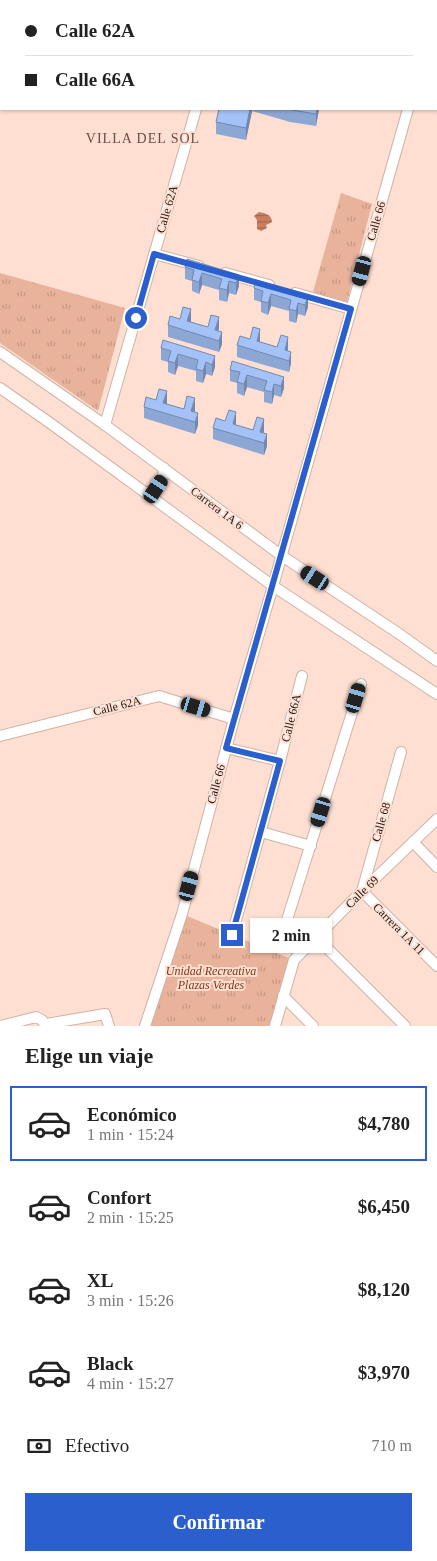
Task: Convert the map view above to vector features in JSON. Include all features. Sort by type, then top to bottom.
[{"type":"street","name":"Calle 62A","points":[[105,424],[196,110]]},
{"type":"street","name":"Calle 66","points":[[145,1026],[182,914],[234,719],[408,110]]},
{"type":"street","points":[[154,254],[351,309]]},
{"type":"street","name":"Carrera 1A 6","points":[[0,352],[105,424],[282,556],[437,661]]},
{"type":"street","points":[[0,388],[273,586],[437,694]]},
{"type":"street","points":[[146,493],[156,489],[163,480],[164,468]]},
{"type":"street","name":"Calle 66A","points":[[232,935],[302,676]]},
{"type":"street","points":[[281,939],[361,684]]},
{"type":"street","name":"Calle 62A","points":[[0,736],[159,696],[234,719]]},
{"type":"street","points":[[226,748],[280,761]]},
{"type":"street","name":"Calle 68","points":[[362,891],[401,752]]},
{"type":"street","name":"Calle 69","points":[[274,1026],[294,960],[437,819]]},
{"type":"street","points":[[261,832],[310,846]]},
{"type":"street","points":[[413,842],[437,867]]},
{"type":"street","points":[[368,868],[380,875]]},
{"type":"street","name":"Carrera 1A 11","points":[[362,891],[437,966]]},
{"type":"street","points":[[317,938],[405,1026]]},
{"type":"street","points":[[283,996],[313,1026]]},
{"type":"street","points":[[2,1026],[36,1018],[42,1020],[46,1025],[105,1014],[109,1026]]},
{"type":"green space","points":[[341,193],[372,204],[347,302],[313,292]]},
{"type":"green space","points":[[0,273],[125,308],[98,411],[0,343]]},
{"type":"green space","name":"Unidad Recreativa Plazas Verdes","points":[[182,914],[294,960],[275,1026],[145,1026]]},
{"type":"shaded area","points":[[259,212],[266,214],[272,220],[272,222],[266,225],[267,228],[261,231],[257,229],[257,220],[254,216]]},
{"type":"building","points":[[219,110],[250,110],[246,128],[216,122]]},
{"type":"building","points":[[292,110],[317,110],[316,114]]},
{"type":"building","points":[[187,259],[239,275],[236,283],[229,281],[227,290],[219,288],[222,279],[202,273],[199,282],[192,280],[194,270],[185,267]]},
{"type":"building","points":[[256,280],[308,296],[305,305],[298,303],[296,311],[289,309],[291,300],[271,294],[268,303],[261,301],[263,291],[254,288]]},
{"type":"building","points":[[183,307],[191,309],[187,321],[208,327],[211,315],[219,317],[215,330],[222,332],[219,341],[168,325],[170,316],[180,319]]},
{"type":"building","points":[[253,327],[260,329],[257,341],[277,347],[281,335],[288,337],[285,350],[291,352],[289,361],[237,345],[240,336],[250,339]]},
{"type":"building","points":[[163,340],[215,356],[212,365],[206,362],[203,371],[196,369],[198,360],[178,354],[175,363],[168,361],[171,351],[161,348]]},
{"type":"building","points":[[232,361],[284,377],[281,386],[274,384],[272,392],[264,390],[267,381],[247,375],[244,384],[237,382],[240,372],[230,370]]},
{"type":"building","points":[[159,389],[167,391],[163,403],[184,409],[187,396],[195,398],[191,411],[198,413],[195,422],[144,407],[146,397],[156,400]]},
{"type":"building","points":[[229,410],[236,412],[233,424],[253,430],[257,417],[264,419],[260,432],[267,434],[264,443],[213,428],[216,418],[225,421]]},
{"type":"district","name":"VILLA DEL SOL","points":[[143,138]]},
{"type":"route","points":[[136,318],[154,254],[351,309],[226,748],[280,761],[232,935]]}]
